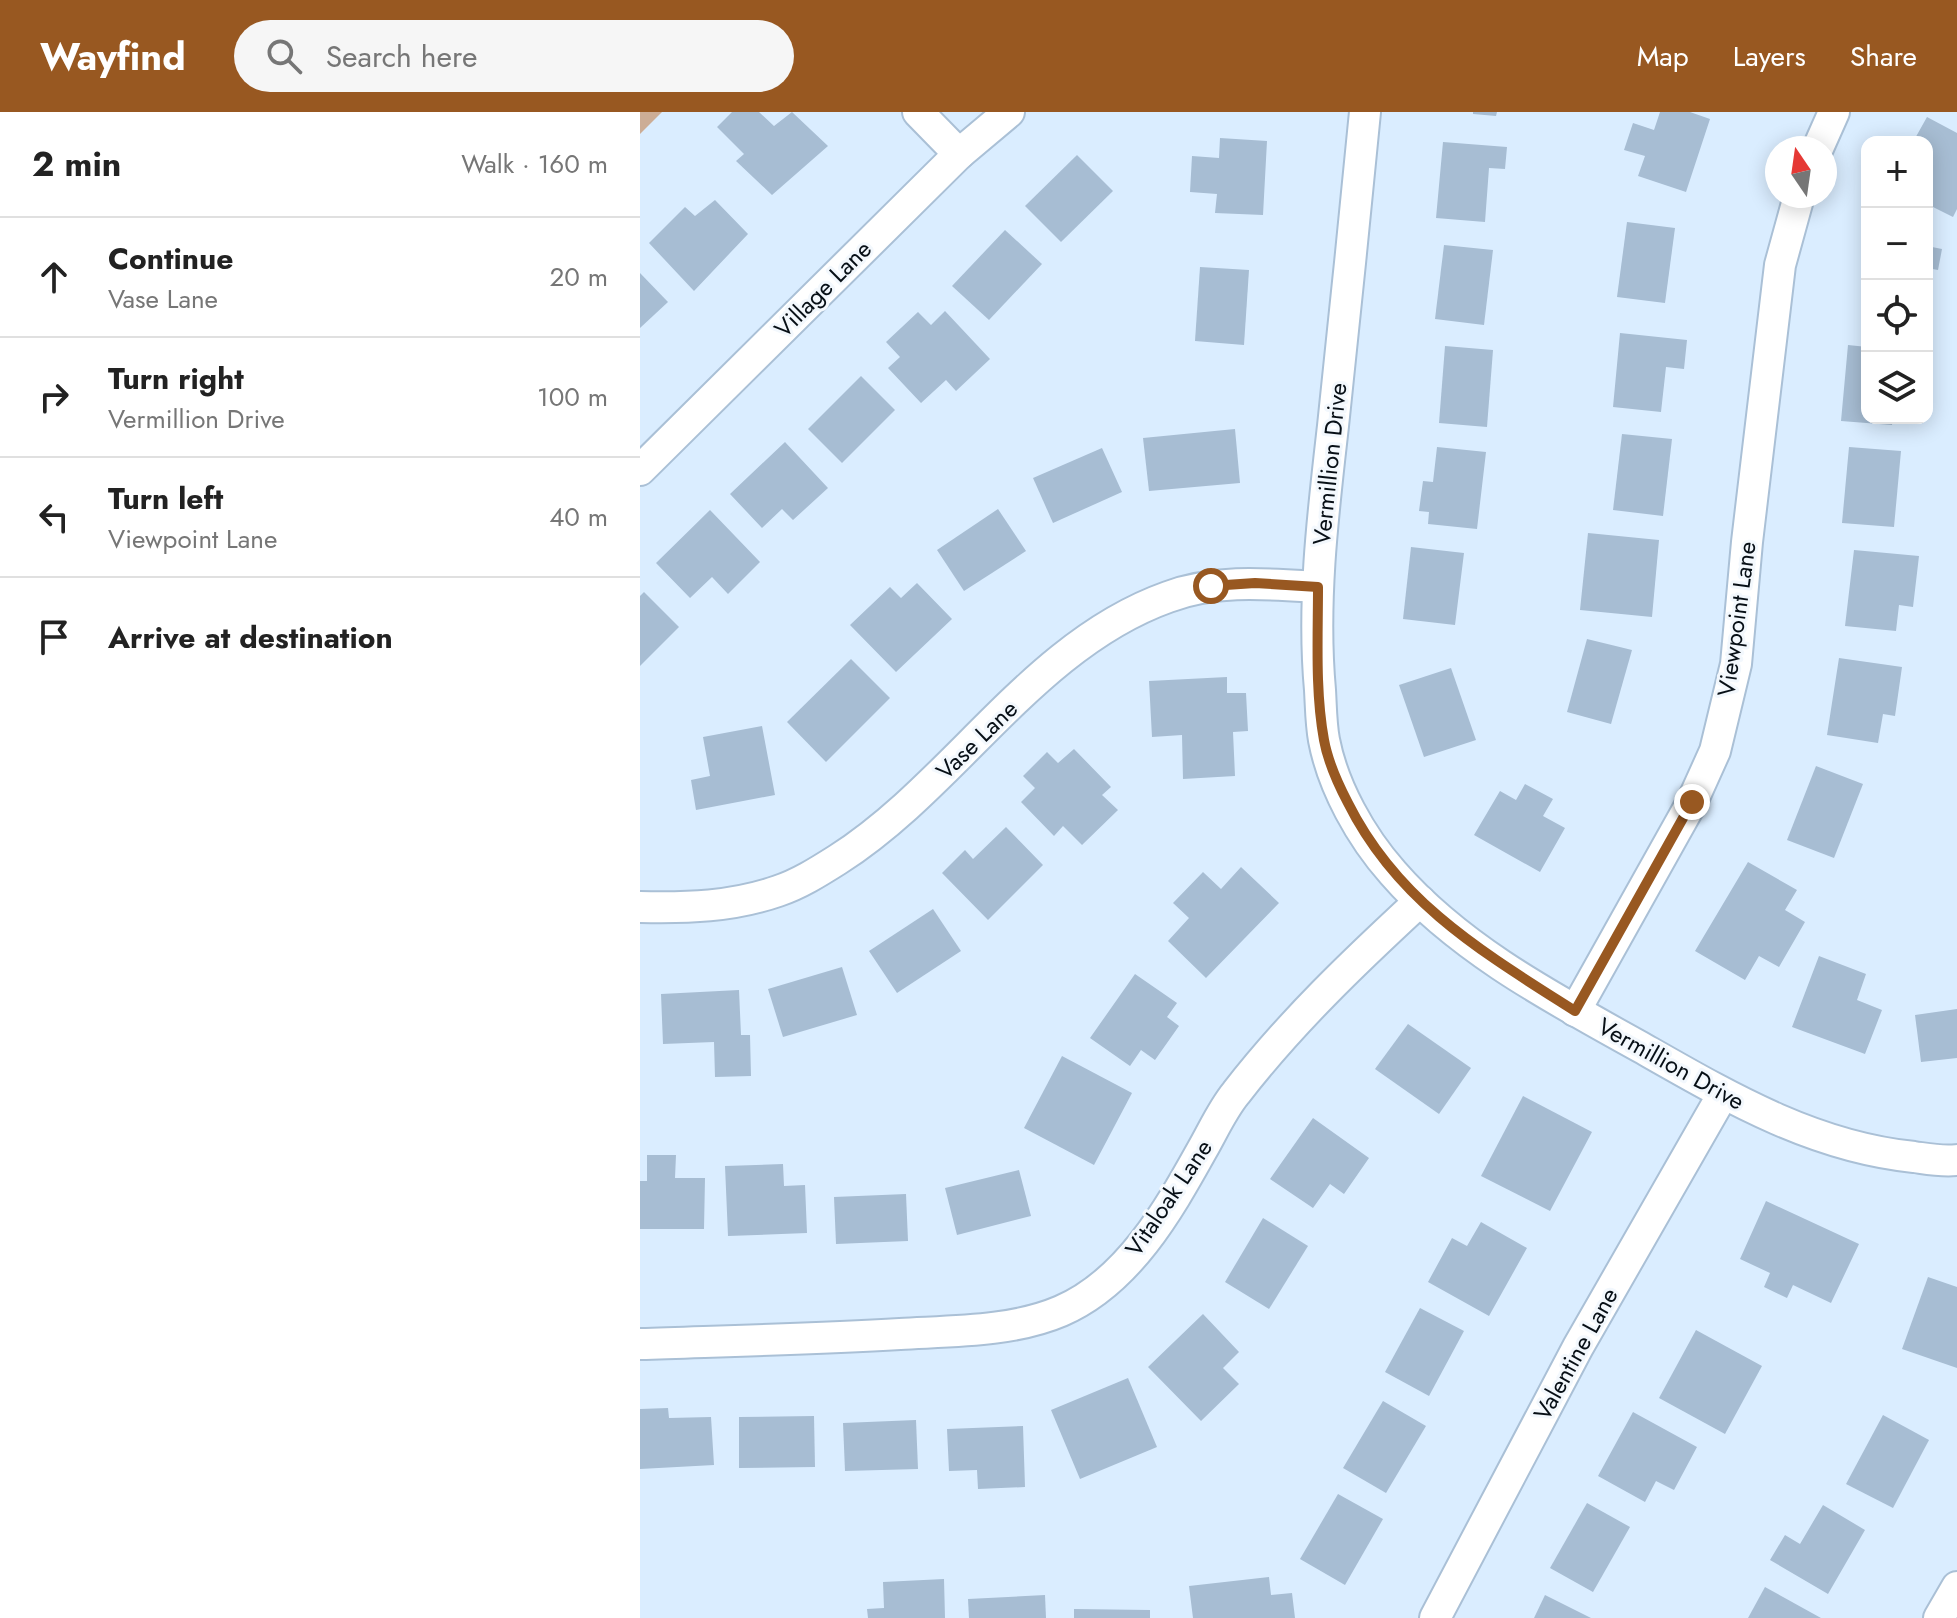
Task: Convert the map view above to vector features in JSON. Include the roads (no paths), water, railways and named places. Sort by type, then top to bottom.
[{"type":"street","points":[[918,112],[959,154]]},
{"type":"street","name":"Village Lane","points":[[640,470],[959,154],[1009,112]]},
{"type":"street","name":"Vermillion Drive","points":[[1365,112],[1318,587],[1318,668],[1324,741],[1337,782],[1362,831],[1391,872],[1475,947],[1575,1011],[1723,1094],[1764,1116],[1827,1140],[1888,1155],[1957,1160]]},
{"type":"street","points":[[1823,136],[1834,112]]},
{"type":"street","name":"Viewpoint Lane","points":[[1575,1011],[1692,802],[1715,751],[1736,664],[1747,542],[1780,265],[1796,208]]},
{"type":"street","name":"Vase Lane","points":[[640,907],[696,908],[742,901],[808,879],[862,844],[913,803],[1056,663],[1084,641],[1130,613],[1169,596],[1211,586],[1255,583],[1318,587]]},
{"type":"street","name":"Vitaloak Lane","points":[[640,1344],[956,1331],[1027,1322],[1060,1311],[1086,1297],[1114,1276],[1144,1243],[1185,1181],[1232,1097],[1281,1035],[1348,967],[1420,901]]},
{"type":"street","name":"Valentine Lane","points":[[1435,1618],[1578,1347],[1723,1094]]},
{"type":"street","points":[[1939,1618],[1957,1587]]}]
